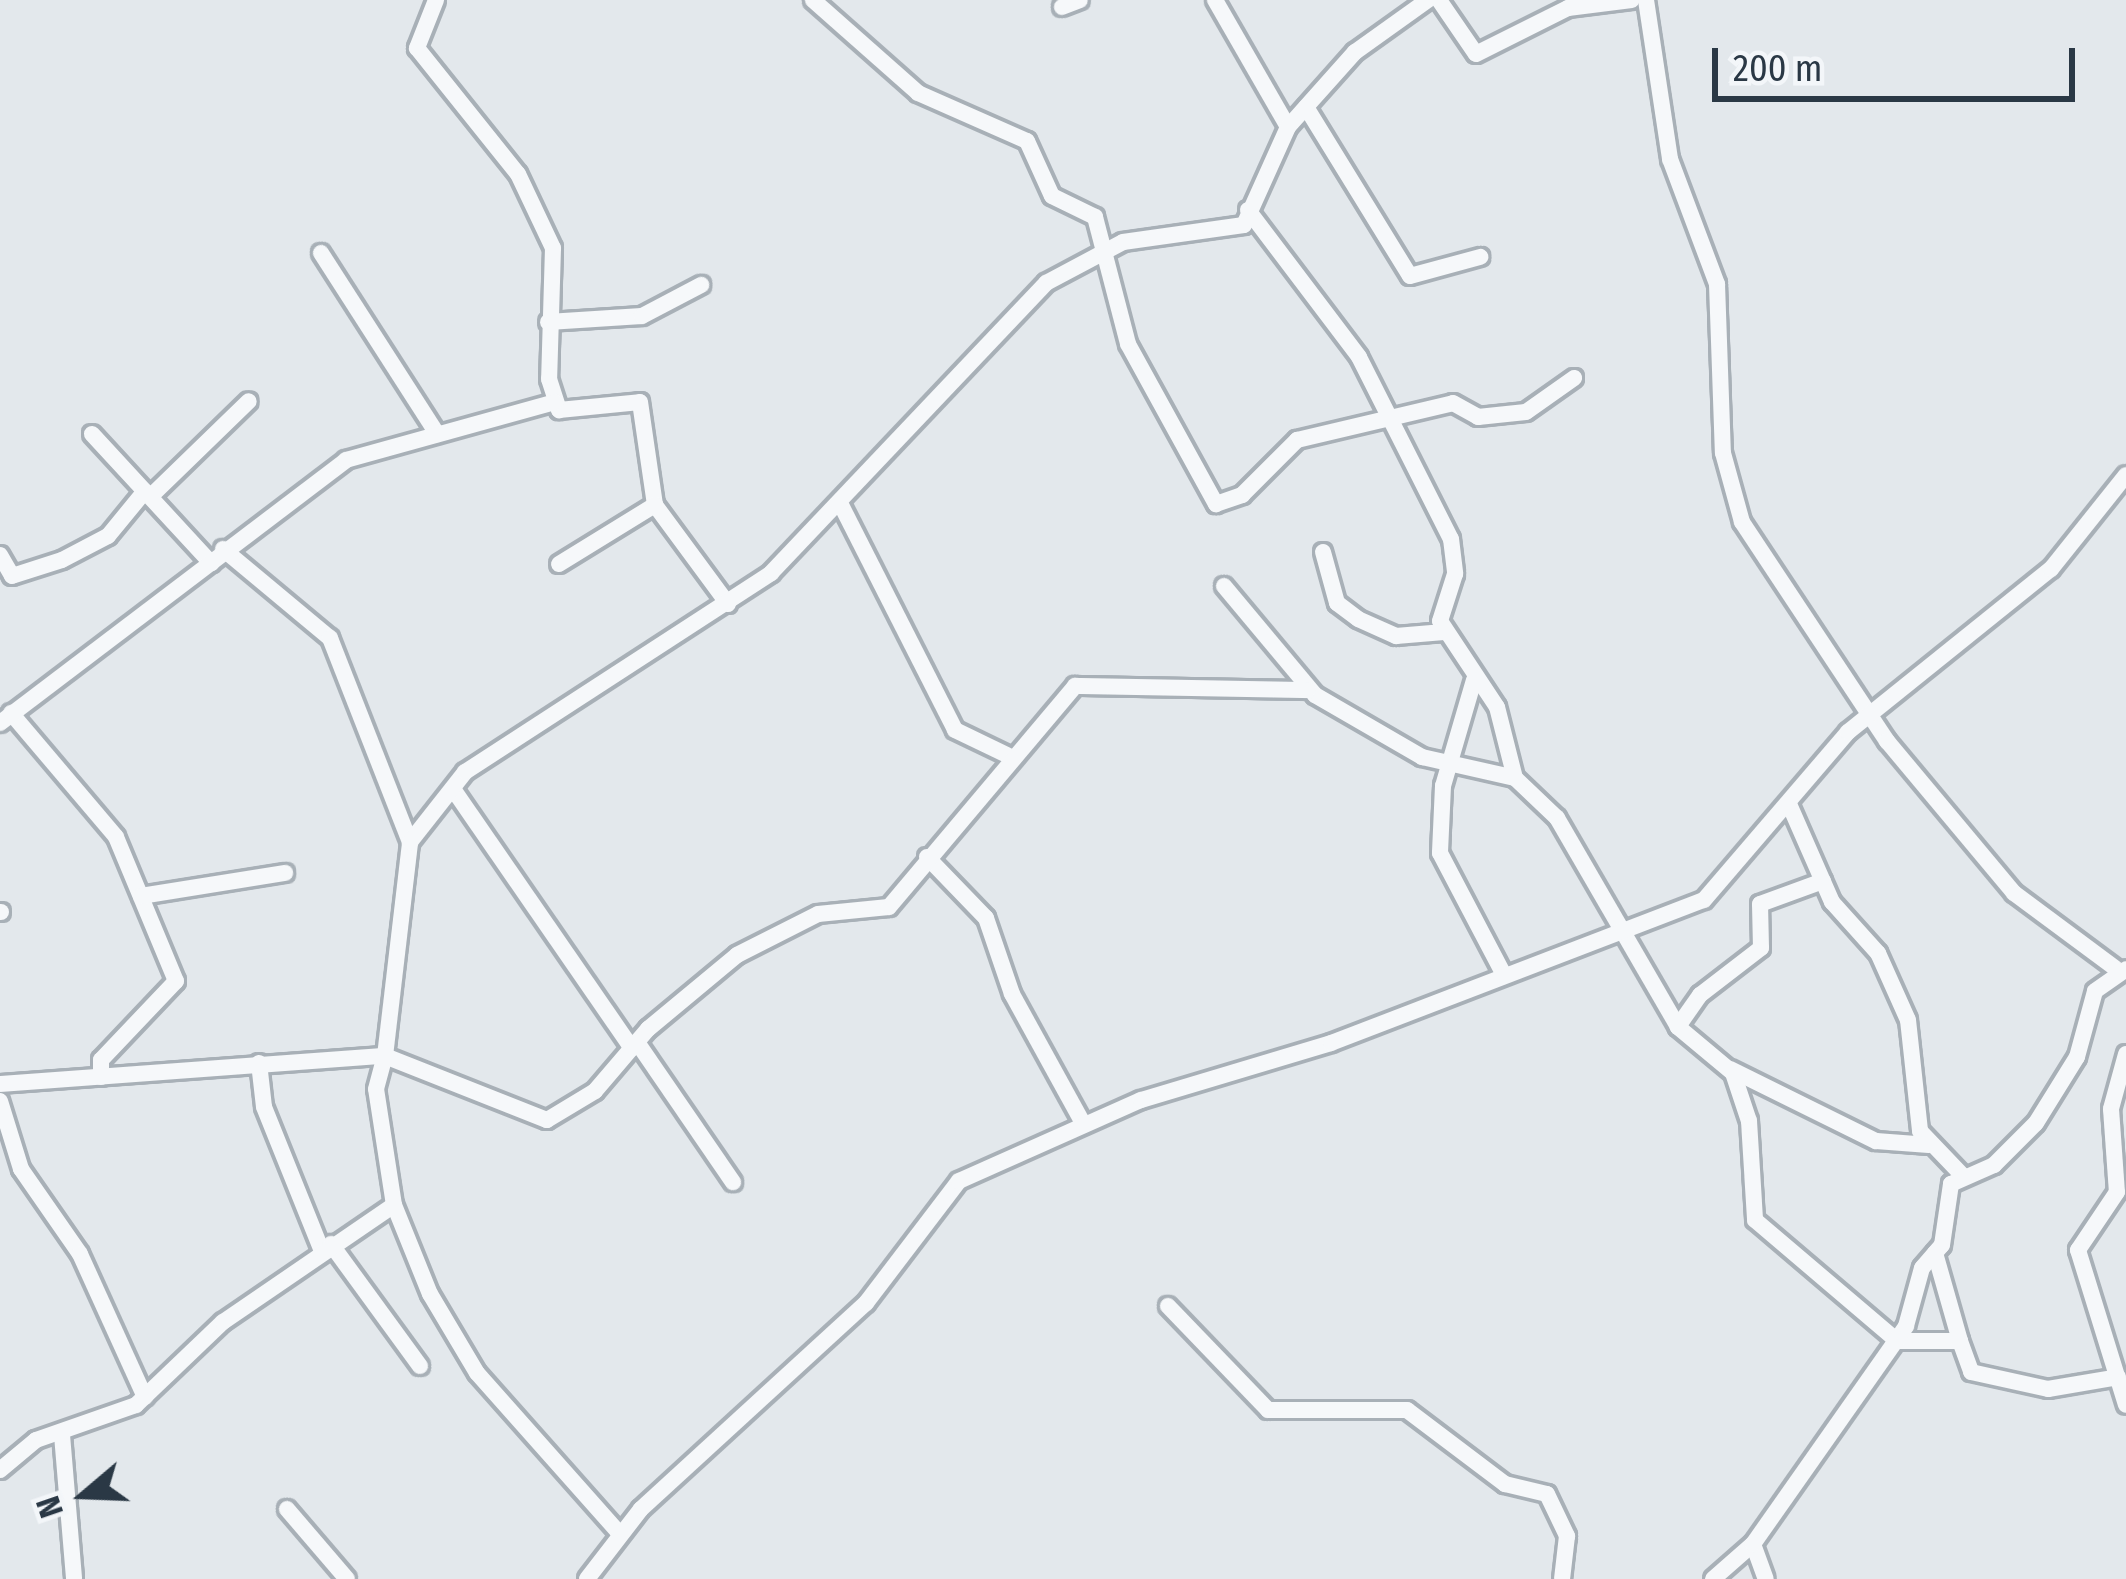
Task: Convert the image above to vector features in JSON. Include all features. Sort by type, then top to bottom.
[{"type":"street","points":[[436,0],[417,48],[541,210],[554,248],[548,322],[555,402],[571,416],[640,402],[656,505],[728,604]]},
{"type":"street","points":[[813,0],[918,93],[1027,141],[1052,196],[1095,217],[1128,344],[1216,504],[1242,494],[1297,440],[1453,404],[1478,417],[1526,412],[1574,378]]},
{"type":"street","points":[[1216,0],[1288,127]]},
{"type":"street","points":[[410,842],[453,789],[728,604],[840,503],[963,358],[1046,283],[1172,230],[1244,225],[1288,127],[1355,52],[1428,0]]},
{"type":"street","points":[[1439,0],[1476,54],[1568,8],[1631,0]]},
{"type":"street","points":[[1646,0],[1670,159],[1717,284],[1724,453],[1742,522],[1870,712],[2014,893],[2114,965],[2100,984],[2078,1058],[2043,1112],[1994,1166],[1951,1184],[1935,1253],[1897,1341],[1754,1544],[1713,1579]]},
{"type":"street","points":[[1306,107],[1410,276],[1480,257]]},
{"type":"street","points":[[1248,210],[1359,357],[1451,539],[1444,632],[1497,707],[1515,778],[1572,836],[1618,932],[1678,1027],[1730,1069],[1876,1141],[1929,1145]]},
{"type":"street","points":[[321,253],[437,434]]},
{"type":"street","points":[[548,322],[642,316],[701,285]]},
{"type":"street","points":[[0,555],[12,576],[62,560],[108,536],[249,401]]},
{"type":"street","points":[[100,1077],[101,1060],[177,986],[107,824],[5,718],[346,460],[555,402]]},
{"type":"street","points":[[92,434],[148,494],[217,556],[330,638],[410,842],[385,1056],[376,1089],[394,1205],[477,1373],[620,1534]]},
{"type":"street","points":[[587,1579],[620,1534],[866,1303],[959,1181],[1084,1125],[1618,932],[1731,880],[1789,803],[1870,712],[2050,568],[2126,475]]},
{"type":"street","points":[[840,503],[955,730],[1007,755]]},
{"type":"street","points":[[559,564],[656,505]]},
{"type":"street","points":[[1323,552],[1336,603],[1358,620],[1396,636],[1444,632]]},
{"type":"street","points":[[1224,586],[1308,690],[1450,763],[1515,778]]},
{"type":"street","points":[[1474,680],[1450,763],[1439,853],[1504,975]]},
{"type":"street","points":[[0,1084],[385,1056],[547,1120],[595,1090],[634,1045],[737,955],[793,924],[880,914],[927,857],[984,804],[1007,755],[1081,683],[1308,690]]},
{"type":"street","points":[[453,789],[733,1182]]},
{"type":"street","points":[[1789,803],[1854,938],[1878,953],[1909,1020],[1908,1095],[1929,1145],[1964,1177]]},
{"type":"street","points":[[927,857],[986,919],[1012,994],[1084,1125]]},
{"type":"street","points":[[141,896],[285,873]]},
{"type":"street","points":[[1678,1027],[1700,995],[1761,948],[1760,904],[1823,881]]},
{"type":"street","points":[[2126,1054],[2110,1108],[2117,1192],[2078,1250],[2126,1406]]},
{"type":"street","points":[[259,1063],[264,1107],[326,1247],[421,1366]]},
{"type":"street","points":[[1730,1069],[1749,1121],[1755,1220],[1897,1341],[1960,1341]]},
{"type":"street","points":[[0,1101],[21,1169],[80,1254],[145,1397]]},
{"type":"street","points":[[0,1470],[36,1440],[62,1436],[145,1397],[326,1247],[394,1205]]},
{"type":"street","points":[[1935,1253],[1960,1341],[1984,1378],[2048,1389],[2118,1377]]},
{"type":"street","points":[[1168,1306],[1268,1409],[1406,1410],[1505,1484],[1547,1494],[1567,1536],[1562,1579]]},
{"type":"street","points":[[62,1436],[74,1579]]},
{"type":"street","points":[[287,1509],[347,1579]]},
{"type":"street","points":[[1754,1544],[1766,1579]]}]
